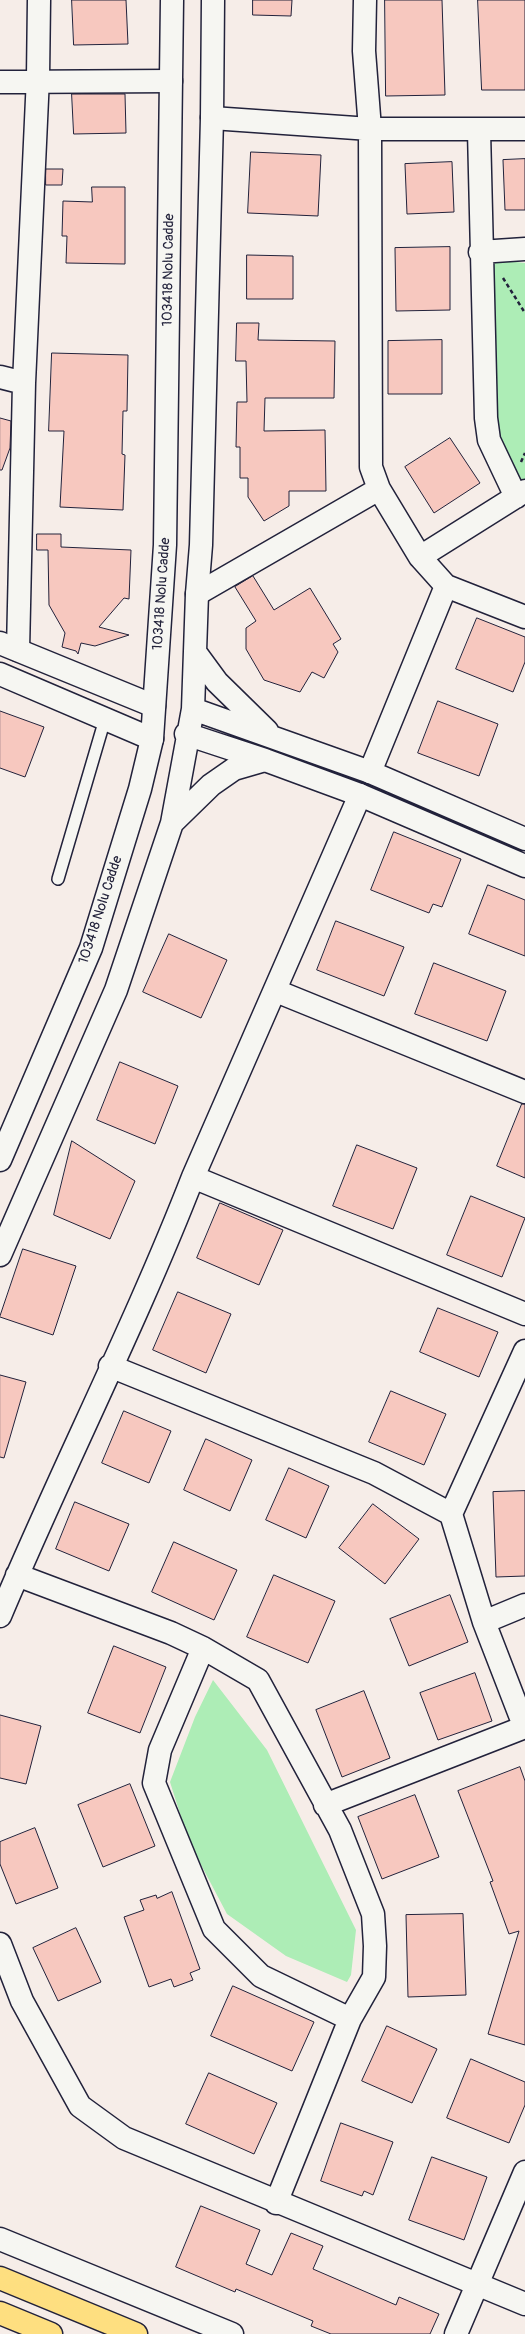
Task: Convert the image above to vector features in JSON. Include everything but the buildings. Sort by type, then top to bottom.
[{"type":"main road","points":[[0,2278],[136,2334]]},
{"type":"main road","points":[[0,2313],[51,2334]]},
{"type":"street","points":[[39,0],[38,83],[24,383],[9,647],[154,706]]},
{"type":"street","name":"103418 Nolu Cadde","points":[[0,1160],[91,948],[140,789],[152,739],[165,545],[172,0]]},
{"type":"street","points":[[0,1255],[116,990],[172,823],[184,760],[186,734],[193,709],[197,594],[201,545],[212,118],[213,0]]},
{"type":"street","points":[[364,0],[364,51],[370,129],[371,467],[379,489],[420,557],[446,586],[525,617]]},
{"type":"street","points":[[0,82],[38,83],[171,81]]},
{"type":"street","points":[[212,118],[370,129],[479,131],[525,129]]},
{"type":"street","points":[[420,557],[521,494],[489,440],[486,418],[484,252],[479,131]]},
{"type":"street","points":[[484,252],[525,250]]},
{"type":"street","points":[[0,377],[24,383]]},
{"type":"street","points":[[197,594],[379,489]]},
{"type":"street","points":[[370,772],[446,586]]},
{"type":"street","points":[[195,652],[217,682],[272,736]]},
{"type":"street","points":[[0,674],[152,739]]},
{"type":"street","points":[[193,709],[370,772],[525,839]]},
{"type":"street","points":[[186,734],[265,760],[360,795],[525,866]]},
{"type":"street","points":[[172,823],[211,785],[234,769],[265,760]]},
{"type":"street","points":[[0,1616],[110,1366],[168,1241],[193,1177],[276,991],[360,795]]},
{"type":"street","points":[[276,991],[525,1092]]},
{"type":"street","points":[[193,1177],[525,1314]]},
{"type":"street","points":[[325,1805],[525,1728],[484,1622],[451,1514],[525,1351]]},
{"type":"street","points":[[110,1366],[374,1473],[451,1514]]},
{"type":"street","points":[[17,1575],[171,1632],[203,1648],[258,1680],[340,1830],[372,1914],[375,1946],[374,1977],[350,2019],[276,2203]]},
{"type":"street","points":[[484,1622],[525,1605]]},
{"type":"street","points":[[203,1648],[160,1750],[154,1783],[214,1929],[260,1976],[350,2019]]},
{"type":"street","points":[[1,1952],[22,2001],[80,2106],[124,2138],[276,2203],[525,2304]]},
{"type":"street","points":[[456,2334],[525,2172]]},
{"type":"street","points":[[0,2239],[232,2334]]},
{"type":"lane","points":[[58,879],[105,719]]},
{"type":"path","points":[[484,252],[525,313]]},
{"type":"green space","points":[[497,260],[525,263],[525,482],[516,480],[495,429],[489,273]]},
{"type":"green space","points":[[213,1680],[267,1750],[356,1930],[351,1975],[347,1982],[286,1956],[227,1914],[189,1842],[170,1782],[195,1717]]}]
